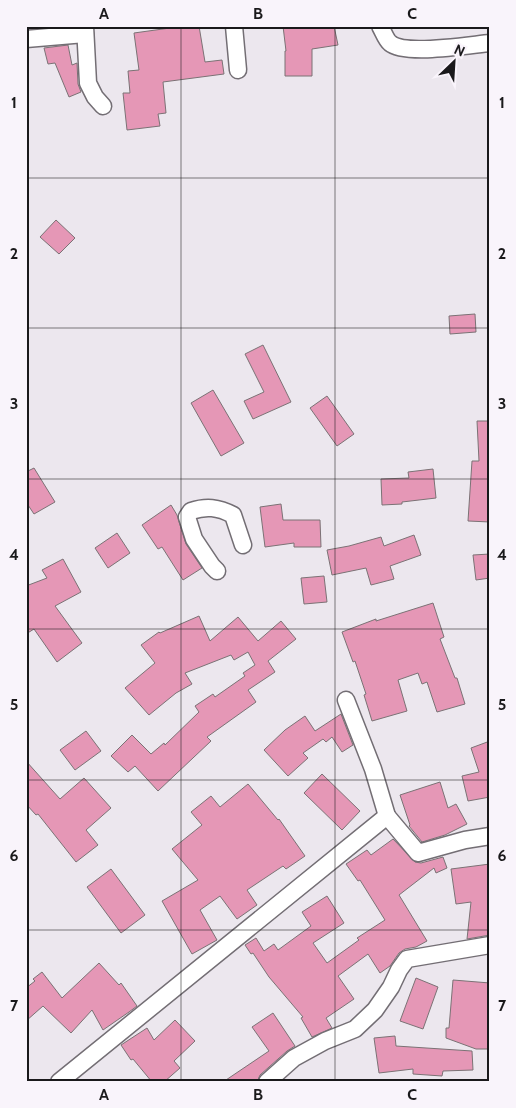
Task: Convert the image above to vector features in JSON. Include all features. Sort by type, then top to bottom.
[{"type":"street","points":[[234,26],[238,70]]},
{"type":"street","points":[[380,26],[389,43],[402,48],[432,49],[490,43]]},
{"type":"street","points":[[26,39],[85,30],[88,83],[94,98],[103,106]]},
{"type":"street","points":[[217,570],[212,566],[194,539],[187,517],[191,511],[207,507],[223,510],[232,515],[243,545]]},
{"type":"street","points":[[346,700],[373,768],[387,816],[418,853],[465,840],[490,836]]},
{"type":"street","points":[[59,1082],[387,816]]},
{"type":"street","points":[[267,1082],[294,1058],[325,1040],[355,1029],[375,1010],[407,959],[490,945]]},
{"type":"building","points":[[170,26],[199,26],[205,62],[222,60],[224,74],[163,82],[166,113],[158,114],[160,126],[127,130],[123,93],[130,93],[128,71],[139,70],[134,33],[170,28]]},
{"type":"building","points":[[283,26],[334,26],[338,45],[312,49],[312,76],[285,76],[286,51]]},
{"type":"building","points":[[68,45],[72,65],[77,63],[78,84],[81,92],[69,97],[55,63],[48,64],[44,48]]},
{"type":"building","points":[[56,220],[75,238],[59,254],[40,237]]},
{"type":"building","points":[[475,314],[476,332],[450,334],[449,316]]},
{"type":"building","points":[[263,345],[291,402],[253,419],[244,401],[264,392],[245,354]]},
{"type":"building","points":[[213,390],[244,443],[221,456],[191,403]]},
{"type":"building","points":[[327,396],[354,434],[337,446],[310,408]]},
{"type":"building","points":[[477,421],[490,421],[490,522],[468,521],[472,461],[479,461]]},
{"type":"building","points":[[34,468],[55,502],[34,514],[26,502],[26,472]]},
{"type":"building","points":[[433,469],[436,498],[402,502],[402,504],[382,505],[381,479],[409,478],[408,472]]},
{"type":"building","points":[[281,504],[283,520],[320,520],[321,547],[294,547],[294,543],[265,547],[260,507]]},
{"type":"building","points":[[171,505],[177,515],[186,544],[202,568],[183,580],[162,547],[158,549],[142,525]]},
{"type":"building","points":[[117,533],[130,553],[108,568],[95,548]]},
{"type":"building","points":[[414,535],[421,555],[390,566],[394,579],[371,585],[366,568],[332,575],[327,550],[381,537],[384,546]]},
{"type":"building","points":[[490,554],[490,578],[476,580],[473,555]]},
{"type":"building","points":[[63,559],[81,592],[55,606],[82,643],[57,662],[34,629],[26,634],[26,586],[47,578],[42,570]]},
{"type":"building","points":[[324,576],[327,602],[304,604],[301,578]]},
{"type":"building","points":[[433,603],[444,637],[440,639],[455,678],[457,678],[465,704],[437,712],[427,682],[422,684],[418,673],[398,680],[407,711],[372,721],[364,695],[366,694],[355,661],[353,662],[342,632],[376,619],[376,621]]},
{"type":"building","points":[[199,616],[210,641],[238,617],[258,641],[281,621],[296,639],[268,661],[275,672],[248,690],[256,702],[207,737],[211,741],[158,791],[135,766],[128,772],[111,756],[132,735],[151,754],[164,743],[165,745],[199,712],[195,706],[213,694],[215,697],[245,676],[243,673],[255,665],[248,652],[234,660],[231,655],[185,673],[192,684],[176,693],[149,715],[125,688],[155,663],[141,645],[159,632]]},
{"type":"building","points":[[341,714],[353,745],[342,752],[332,737],[326,742],[323,739],[303,753],[308,758],[288,776],[264,750],[285,730],[305,716],[315,731]]},
{"type":"building","points":[[86,731],[101,751],[75,770],[60,750]]},
{"type":"building","points":[[490,741],[490,797],[468,801],[462,776],[479,772],[471,748]]},
{"type":"building","points":[[26,761],[60,799],[84,778],[111,808],[86,830],[98,845],[76,862],[38,814],[36,815],[26,804]]},
{"type":"building","points":[[322,774],[360,811],[342,830],[304,793]]},
{"type":"building","points":[[440,782],[448,808],[456,804],[467,824],[445,835],[422,842],[409,826],[400,795]]},
{"type":"building","points":[[248,784],[279,819],[305,856],[286,869],[283,866],[247,890],[257,905],[237,919],[220,896],[200,910],[217,940],[192,954],[162,901],[198,880],[172,849],[202,825],[191,812],[211,796],[220,807]]},
{"type":"building","points":[[393,839],[415,862],[421,863],[443,857],[447,868],[436,873],[434,868],[399,895],[427,941],[399,953],[390,966],[380,973],[368,954],[338,976],[354,999],[326,1018],[332,1028],[312,1037],[301,1018],[303,1017],[245,945],[256,938],[264,951],[274,944],[278,950],[311,926],[302,912],[327,896],[344,923],[313,943],[327,963],[359,940],[357,938],[385,920],[360,880],[358,881],[346,864],[367,850],[371,855]]},
{"type":"building","points":[[490,864],[490,935],[467,939],[471,902],[456,904],[451,869]]},
{"type":"building","points":[[111,869],[145,915],[121,933],[87,887]]},
{"type":"building","points":[[99,963],[119,985],[121,983],[137,1006],[103,1030],[92,1010],[71,1033],[43,1006],[26,1021],[26,988],[35,981],[33,979],[42,972],[62,998]]},
{"type":"building","points":[[416,978],[438,987],[423,1029],[400,1021]]},
{"type":"building","points":[[453,980],[490,983],[490,1049],[476,1049],[446,1038],[446,1028],[449,1028]]},
{"type":"building","points":[[273,1013],[295,1046],[260,1075],[257,1082],[223,1082],[269,1051],[252,1027]]},
{"type":"building","points":[[175,1020],[195,1041],[174,1061],[180,1068],[164,1082],[152,1082],[133,1059],[131,1060],[121,1045],[147,1028],[154,1040]]},
{"type":"building","points":[[395,1036],[396,1046],[472,1051],[473,1070],[443,1071],[442,1076],[413,1074],[413,1069],[379,1073],[374,1038]]}]
